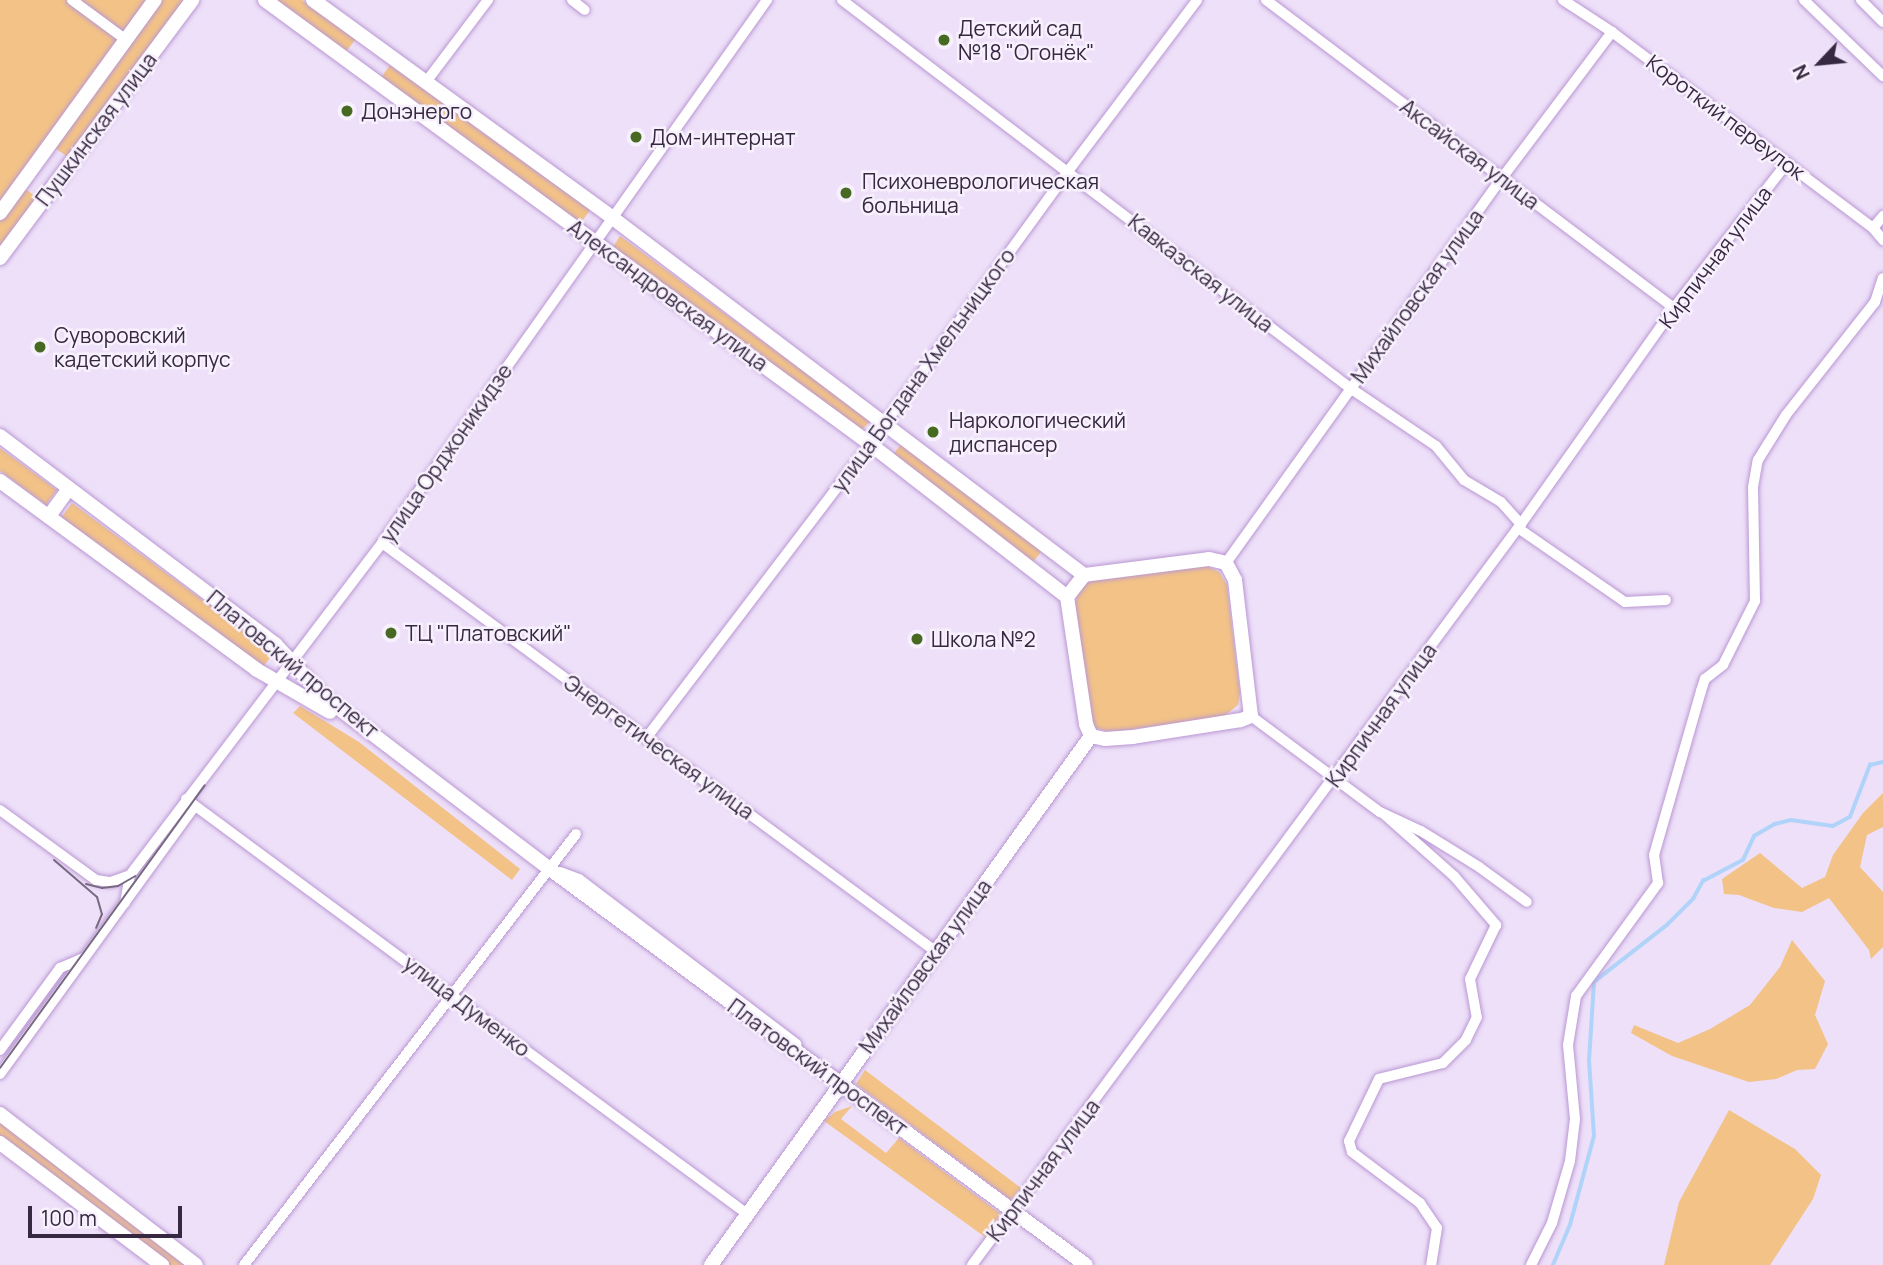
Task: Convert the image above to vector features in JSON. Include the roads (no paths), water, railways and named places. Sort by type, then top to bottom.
[{"type":"street","points":[[72,0],[126,40]]},
{"type":"street","name":"Пушкинская улица","points":[[0,213],[155,0]]},
{"type":"street","name":"Пушкинская улица","points":[[0,258],[192,0]]},
{"type":"street","name":"Александровская улица","points":[[265,0],[870,444],[1067,597]]},
{"type":"street","name":"Александровская улица","points":[[313,0],[614,219],[1084,575]]},
{"type":"street","points":[[426,82],[488,0]]},
{"type":"street","points":[[572,0],[586,10]]},
{"type":"street","name":"улица Орджоникидзе","points":[[0,1074],[125,902],[190,802],[382,543],[767,0]]},
{"type":"street","name":"Кавказская улица","points":[[842,0],[1069,170],[1350,388],[1436,446],[1464,481],[1501,502],[1520,526],[1625,602],[1667,600]]},
{"type":"street","name":"улица Богдана Хмельницкого","points":[[647,737],[886,423],[1069,170],[1197,0]]},
{"type":"street","name":"Аксайская улица","points":[[1266,0],[1674,308]]},
{"type":"street","name":"Короткий переулок","points":[[1563,0],[1612,32],[1787,163],[1873,228],[1883,240]]},
{"type":"street","points":[[1804,0],[1883,76]]},
{"type":"street","points":[[1861,0],[1882,23]]},
{"type":"street","name":"Михайловская улица","points":[[1226,563],[1502,178],[1612,32]]},
{"type":"street","name":"Кирпичная улица","points":[[972,1265],[1520,526],[1674,308],[1787,163]]},
{"type":"street","points":[[1873,228],[1883,216]]},
{"type":"street","points":[[1531,1265],[1552,1223],[1570,1161],[1575,1119],[1568,1045],[1576,996],[1658,883],[1654,855],[1705,679],[1723,665],[1755,601],[1753,487],[1758,460],[1786,415],[1875,302],[1883,278]]},
{"type":"street","name":"Платовский проспект","points":[[0,436],[275,644],[324,697],[551,869],[1086,1265]]},
{"type":"street","name":"Платовский проспект","points":[[0,481],[257,670],[318,703],[529,859],[551,869]]},
{"type":"street","points":[[49,516],[69,488]]},
{"type":"street","name":"Энергетическая улица","points":[[382,543],[935,951]]},
{"type":"street","points":[[1251,716],[1241,720],[1133,737],[1105,740],[1091,736],[1086,723],[1067,597],[1084,575],[1209,558],[1226,563],[1235,580],[1251,716],[1385,815],[1454,876],[1496,925],[1470,979],[1477,1017],[1466,1040],[1443,1063],[1379,1079],[1349,1140],[1352,1152],[1420,1203],[1437,1228],[1431,1265]]},
{"type":"street","name":"Михайловская улица","points":[[711,1265],[1091,736]]},
{"type":"street","name":"улица Орджоникидзе","points":[[125,902],[131,875],[190,802]]},
{"type":"street","name":"улица Думенко","points":[[190,802],[747,1214]]},
{"type":"street","points":[[0,810],[96,880],[111,883],[131,875]]},
{"type":"street","points":[[1385,815],[1444,845],[1527,902]]},
{"type":"street","points":[[244,1265],[576,834]]},
{"type":"street","name":"улица Орджоникидзе","points":[[0,1050],[60,968],[85,958]]},
{"type":"street","points":[[0,1114],[197,1265]]},
{"type":"street","points":[[0,1143],[162,1265]]},
{"type":"waterway","points":[[1553,1265],[1570,1225],[1594,1136],[1589,1061],[1594,982],[1667,925],[1693,899],[1703,881],[1743,860],[1754,836],[1775,824],[1791,820],[1833,826],[1850,817],[1870,765],[1883,762]]},
{"type":"tram line","points":[[0,1068],[205,785]]},
{"type":"tram line","points":[[54,860],[97,897],[102,914],[96,928]]},
{"type":"tram line","points":[[86,884],[102,888],[118,886],[135,876]]},
{"type":"place","name":"Детский сад №18 \"Огонёк\"","points":[[944,40]]},
{"type":"place","name":"Донэнерго","points":[[347,111]]},
{"type":"place","name":"Дом-интернат","points":[[636,137]]},
{"type":"place","name":"Психоневрологическая больница","points":[[846,193]]},
{"type":"place","name":"Суворовский кадетский корпус","points":[[40,347]]},
{"type":"place","name":"Наркологический диспансер","points":[[933,432]]},
{"type":"place","name":"ТЦ \"Платовский\"","points":[[391,633]]},
{"type":"place","name":"Школа №2","points":[[917,639]]}]
